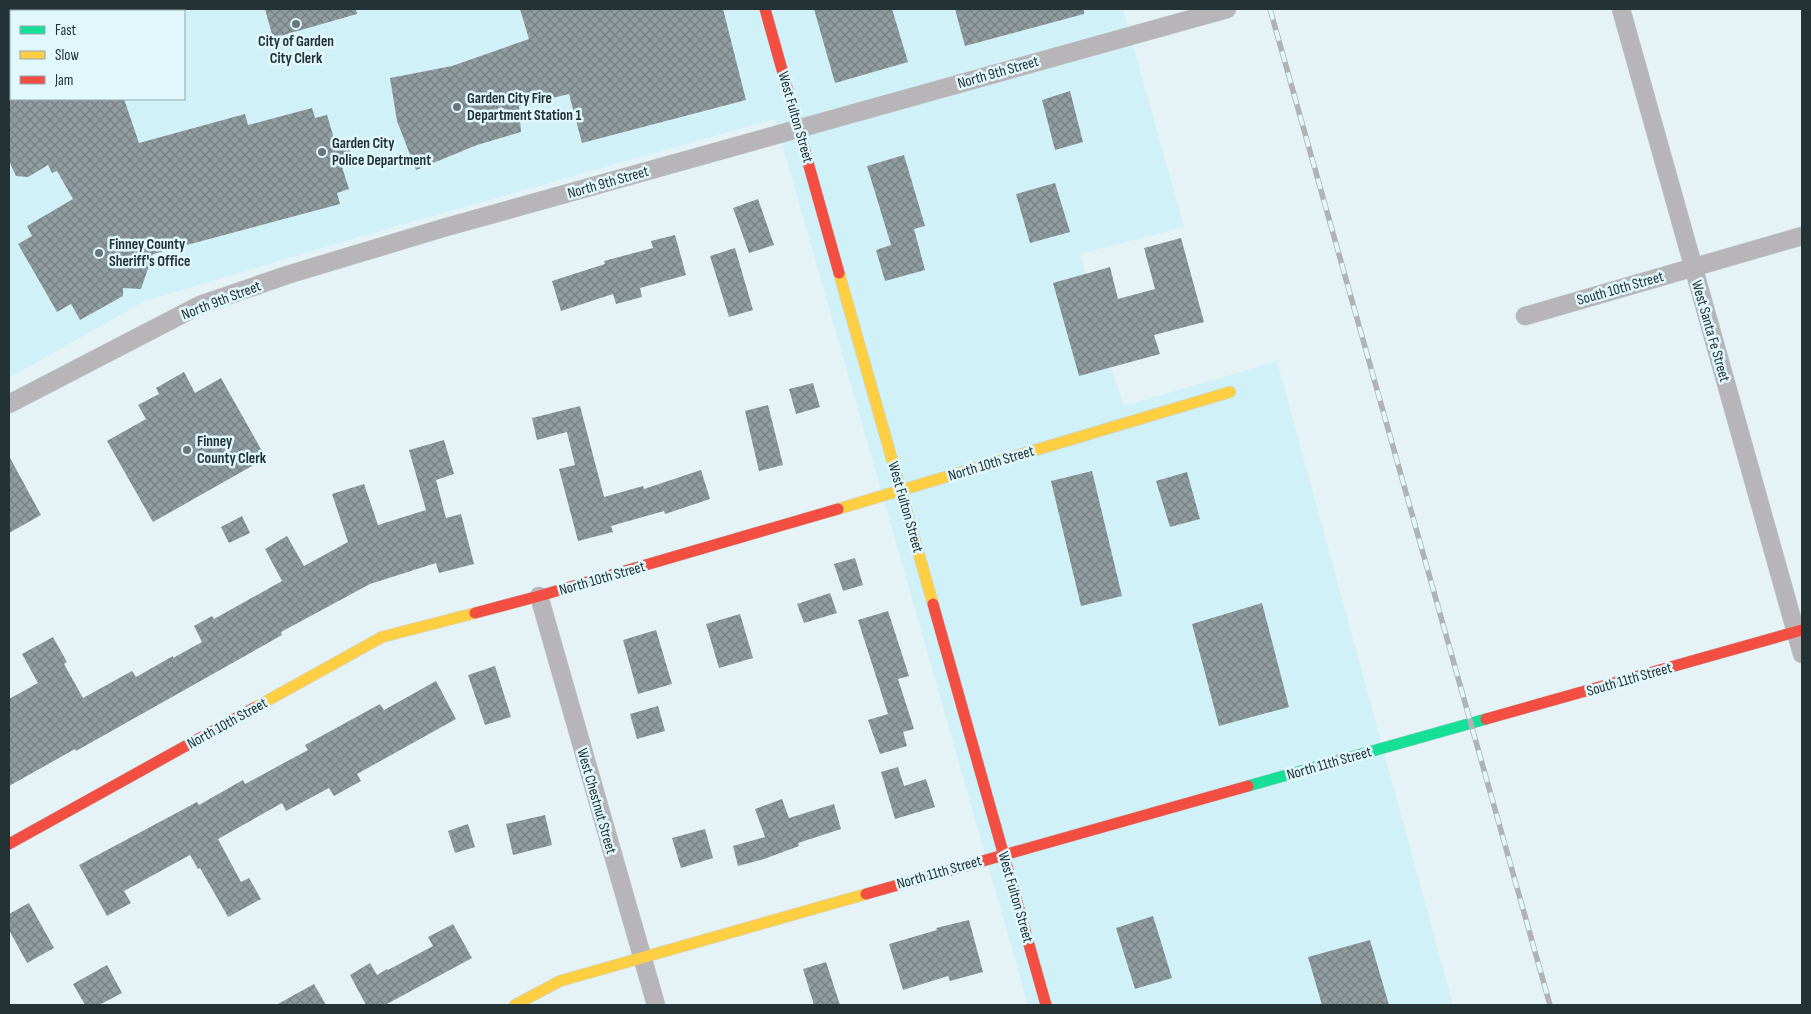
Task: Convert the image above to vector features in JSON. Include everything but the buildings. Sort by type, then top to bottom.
[{"type":"street","name":"West Fulton Street","points":[[765,9],[1046,1005]]},
{"type":"street","name":"North 9th Street","points":[[9,404],[200,305],[296,273],[443,228],[1227,9]]},
{"type":"street","name":"West Santa Fe Street","points":[[1621,9],[1693,266],[1799,630],[1802,654]]},
{"type":"street","name":"South 10th Street","points":[[1525,316],[1802,236]]},
{"type":"street","name":"North 10th Street","points":[[9,844],[382,637],[539,596],[1230,392]]},
{"type":"street","name":"West Chestnut Street","points":[[539,596],[656,1005]]},
{"type":"street","name":"South 11th Street","points":[[1455,728],[1799,630]]},
{"type":"street","name":"North 11th Street","points":[[515,1005],[560,981],[642,956],[1455,728]]},
{"type":"shaded area","points":[[9,9],[1123,9],[1184,227],[1080,254],[1111,367],[1124,406],[1277,361],[1453,1005],[1028,1005],[775,119],[373,233],[145,301],[9,378]]},
{"type":"railway","points":[[1270,9],[1550,1005]]},
{"type":"traffic: fast","points":[[1248,786],[1486,719]]},
{"type":"traffic: slow","points":[[839,273],[933,604]]},
{"type":"traffic: slow","points":[[838,509],[1230,392]]},
{"type":"traffic: slow","points":[[254,708],[382,637],[475,613]]},
{"type":"traffic: slow","points":[[515,1005],[560,981],[866,894]]},
{"type":"traffic: jam","points":[[765,9],[839,273]]},
{"type":"traffic: jam","points":[[475,613],[838,509]]},
{"type":"traffic: jam","points":[[933,604],[1046,1005]]},
{"type":"traffic: jam","points":[[1486,719],[1802,630]]},
{"type":"traffic: jam","points":[[9,844],[254,708]]},
{"type":"traffic: jam","points":[[866,894],[1248,786]]},
{"type":"place","name":"City of Garden City Clerk","points":[[296,24]]},
{"type":"place","name":"Garden City Fire Department Station 1","points":[[457,107]]},
{"type":"place","name":"Garden City Police Department","points":[[322,152]]},
{"type":"place","name":"Finney County Sheriff's Office","points":[[99,253]]},
{"type":"place","name":"Finney County Clerk","points":[[187,450]]}]
